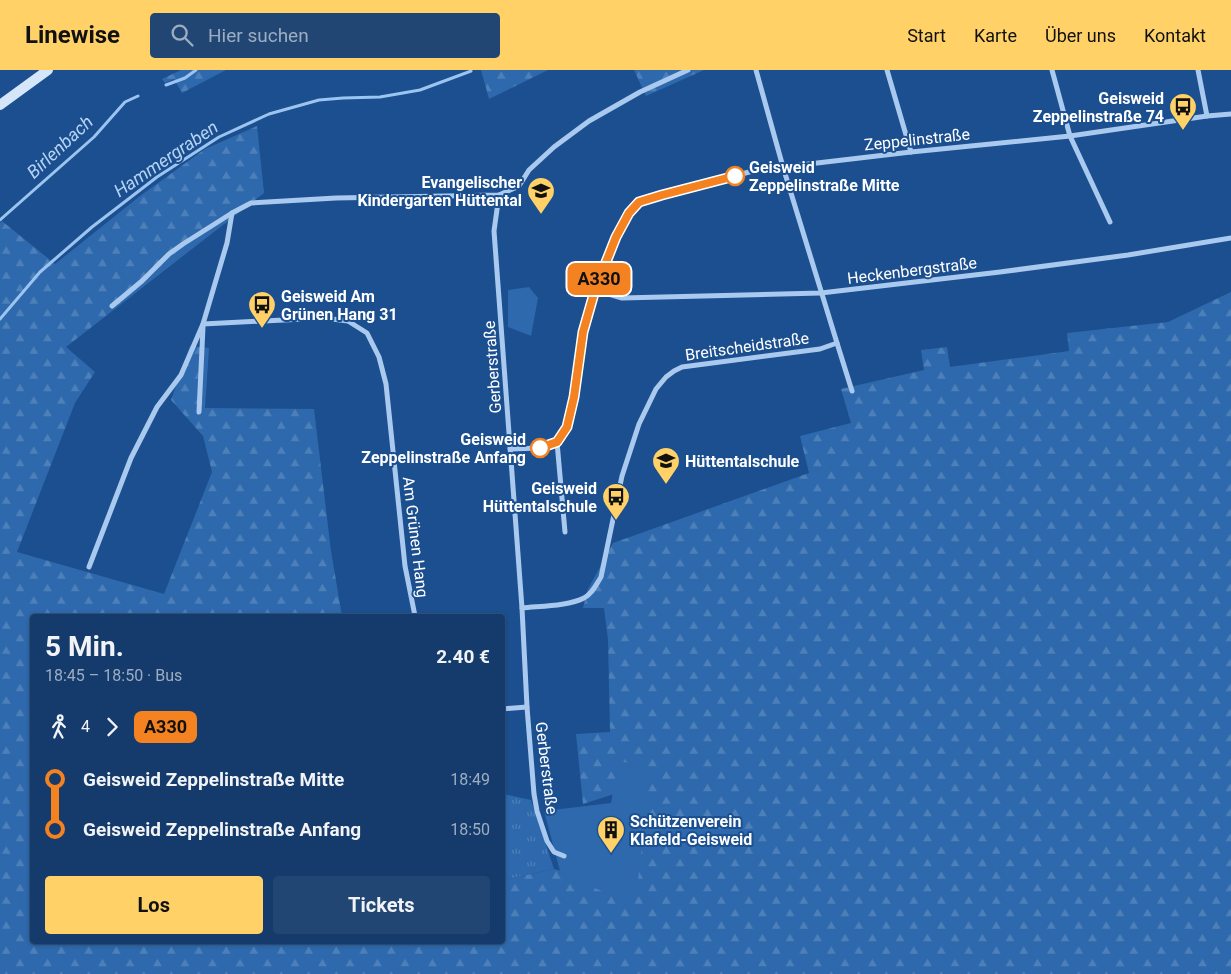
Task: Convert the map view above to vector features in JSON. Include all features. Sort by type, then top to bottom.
[{"type":"main road","points":[[0,105],[48,70]]},
{"type":"street","points":[[112,306],[183,244],[251,203],[336,198],[499,195],[519,186],[529,170],[554,147],[589,121],[640,92],[688,70]]},
{"type":"street","name":"Breitscheidstraße","points":[[756,70],[783,167],[852,391]]},
{"type":"street","points":[[887,70],[911,152]]},
{"type":"street","points":[[1052,70],[1070,136],[1110,222]]},
{"type":"street","points":[[1198,70],[1207,116]]},
{"type":"street","name":"Zeppelinstraße","points":[[557,442],[567,427],[574,397],[583,332],[595,290],[616,237],[629,213],[639,202],[753,172],[783,167],[1070,136],[1231,114]]},
{"type":"street","name":"Gerberstraße","points":[[499,195],[494,230],[534,794],[547,841],[554,852],[564,856]]},
{"type":"street","points":[[89,567],[131,458],[157,407],[181,375],[203,324],[227,243],[232,213]]},
{"type":"street","name":"Heckenbergstraße","points":[[595,290],[622,298],[821,293],[1118,257],[1231,238]]},
{"type":"street","name":"Am Grünen Hang","points":[[203,324],[324,318],[348,321],[367,333],[379,357],[386,384],[405,566],[415,614]]},
{"type":"street","points":[[198,412],[203,324]]},
{"type":"street","name":"Breitscheidstraße","points":[[522,608],[574,602],[585,598],[594,588],[601,577],[622,476],[639,424],[656,390],[674,370],[820,349],[837,343]]},
{"type":"street","points":[[510,449],[540,448],[557,442],[565,532]]},
{"type":"street","points":[[505,709],[527,707]]},
{"type":"green space","points":[[181,70],[226,70],[182,93],[174,79],[165,83],[162,79]]},
{"type":"green space","points":[[481,70],[548,70],[489,99]]},
{"type":"green space","points":[[634,70],[704,70],[646,96]]},
{"type":"green space","points":[[257,126],[264,193],[66,347],[95,372],[75,403],[17,552],[164,594],[212,472],[203,436],[171,400],[190,346],[209,348],[205,408],[314,409],[331,551],[342,614],[30,614],[30,944],[505,944],[505,880],[554,869],[624,888],[639,786],[583,804],[576,734],[610,732],[608,640],[604,608],[583,608],[588,589],[613,543],[809,473],[800,436],[851,423],[841,389],[924,370],[921,350],[947,347],[950,367],[1069,351],[1067,333],[1168,322],[1231,292],[1231,974],[0,974],[0,223],[2,221],[55,264],[140,196],[205,149]]},
{"type":"green space","points":[[529,287],[538,298],[531,336],[508,327],[508,290]]},
{"type":"green space","points":[[619,761],[651,767],[636,897],[624,902],[560,871],[544,811],[611,803]]},
{"type":"green space","points":[[505,794],[531,800],[554,869],[505,880]]},
{"type":"waterway","name":"Birlenbach","points":[[166,85],[185,78],[196,70]]},
{"type":"waterway","name":"Hammergraben","points":[[0,319],[40,272],[92,227],[157,177],[219,137],[269,114],[319,100],[380,97],[420,90],[471,71]]},
{"type":"waterway","name":"Birlenbach","points":[[0,220],[94,137],[125,102],[138,96]]},
{"type":"bus line","name":"A330","points":[[540,448],[557,442],[567,427],[574,397],[583,332],[595,290],[616,237],[629,213],[639,202],[735,176]]},
{"type":"place","name":"Geisweid Zeppelinstraße 74","points":[[1183,131]]},
{"type":"place","name":"Geisweid Zeppelinstraße Mitte","points":[[735,176]]},
{"type":"place","name":"Evangelischer Kindergarten Hüttental","points":[[541,215]]},
{"type":"place","name":"Geisweid Am Grünen Hang 31","points":[[262,329]]},
{"type":"place","name":"Geisweid Zeppelinstraße Anfang","points":[[540,448]]},
{"type":"place","name":"Hüttentalschule","points":[[666,485]]},
{"type":"place","name":"Geisweid Hüttentalschule","points":[[616,521]]},
{"type":"place","name":"Schützenverein Klafeld-Geisweid","points":[[611,854]]}]
